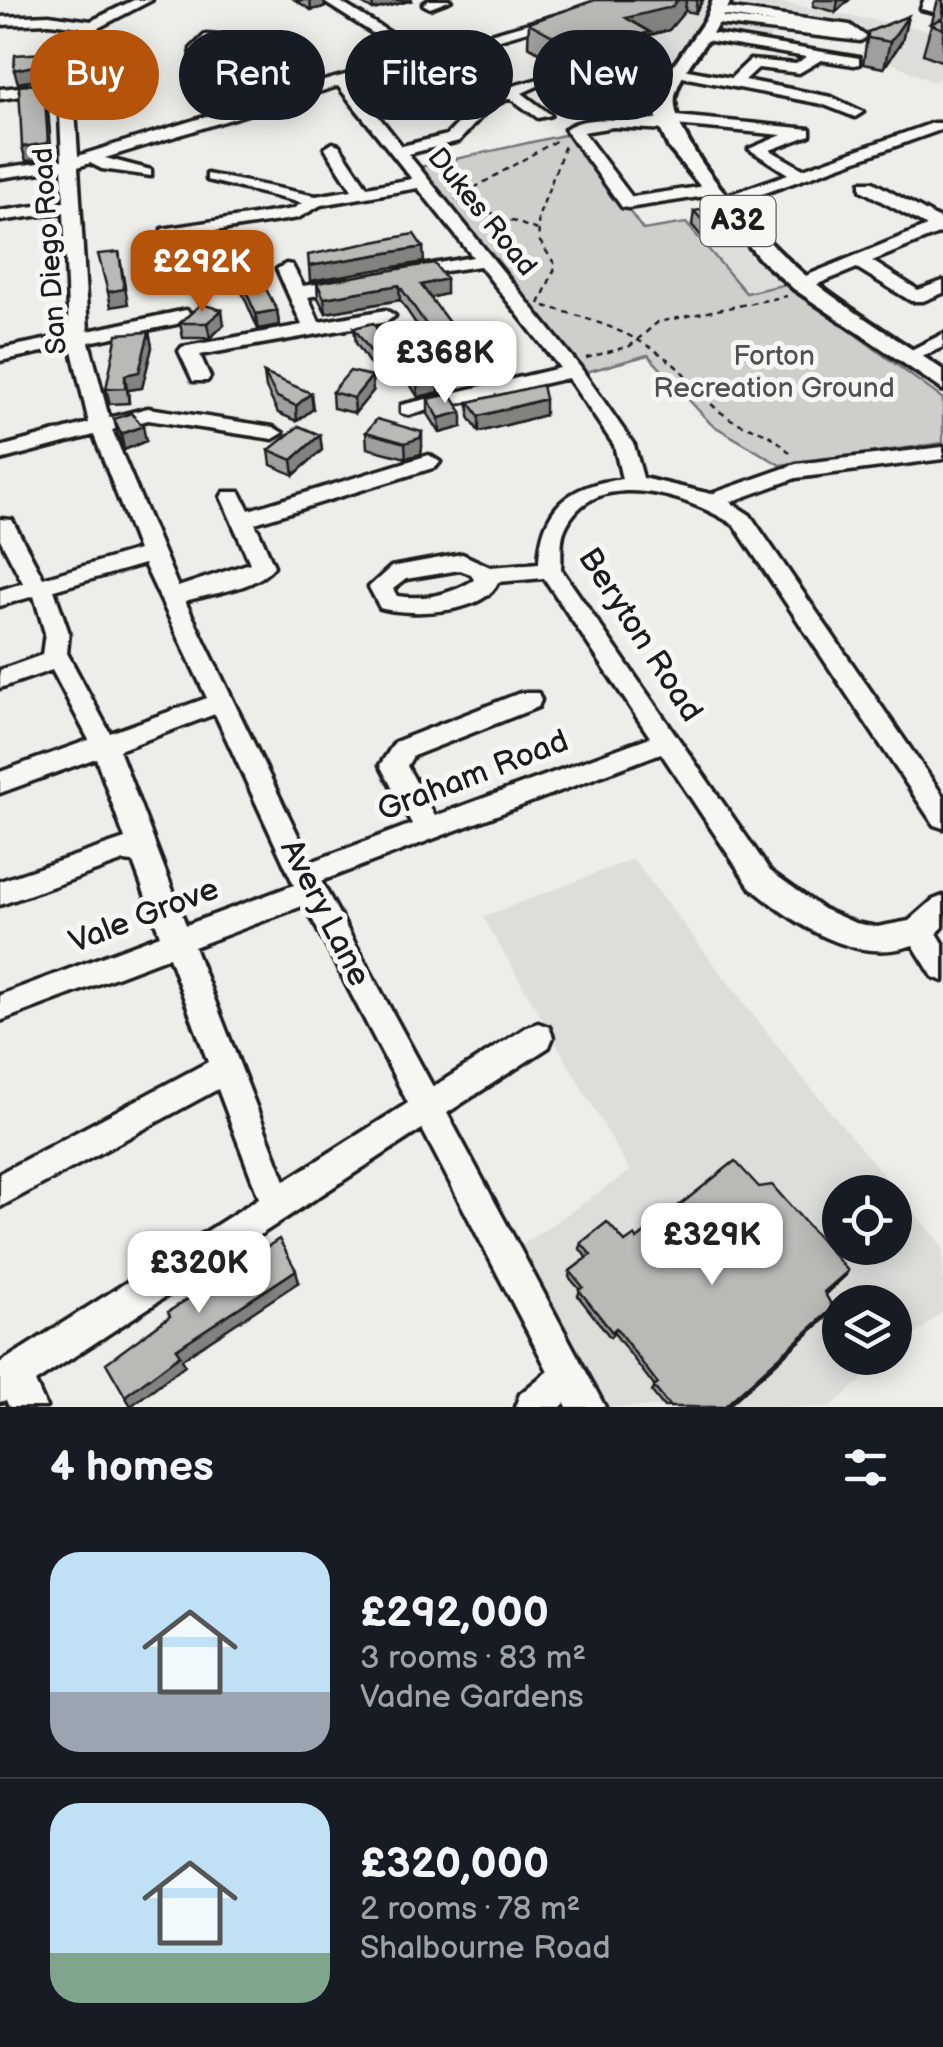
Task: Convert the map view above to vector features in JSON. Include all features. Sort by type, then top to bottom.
[{"type":"main road","points":[[667,123],[664,94],[715,17]]},
{"type":"main road","name":"A32","points":[[667,123],[718,197],[768,254],[806,287],[943,382]]},
{"type":"street","points":[[10,0],[1,21],[50,19],[93,26],[145,0]]},
{"type":"street","points":[[328,0],[377,30]]},
{"type":"street","points":[[513,30],[602,2],[625,0]]},
{"type":"street","points":[[932,0],[926,6],[943,10]]},
{"type":"street","points":[[715,17],[856,34],[792,20],[764,21]]},
{"type":"street","points":[[715,17],[818,55],[854,61]]},
{"type":"street","name":"San Diego Road","points":[[86,30],[93,26]]},
{"type":"street","points":[[735,82],[755,63],[799,69],[818,55]]},
{"type":"street","points":[[677,72],[826,100],[854,112]]},
{"type":"street","points":[[325,85],[345,79]]},
{"type":"street","name":"Dukes Road","points":[[342,80],[485,260],[532,306],[624,445],[634,483]]},
{"type":"street","points":[[397,152],[453,138],[474,112],[533,83]]},
{"type":"street","points":[[514,90],[533,106]]},
{"type":"street","points":[[0,94],[30,91]]},
{"type":"street","name":"San Diego Road","points":[[68,120],[79,340],[98,415]]},
{"type":"street","points":[[0,173],[73,162],[213,120]]},
{"type":"street","points":[[640,219],[574,129],[614,122],[804,132],[757,148],[803,176]]},
{"type":"street","points":[[628,204],[718,197],[803,176],[938,126]]},
{"type":"street","points":[[334,148],[363,193]]},
{"type":"street","points":[[92,156],[102,164],[146,173]]},
{"type":"street","points":[[213,177],[316,201],[423,182]]},
{"type":"street","points":[[867,186],[936,227]]},
{"type":"street","points":[[206,268],[172,274],[168,232],[298,213],[316,201]]},
{"type":"street","points":[[0,216],[71,206]]},
{"type":"street","points":[[806,287],[936,227],[943,206]]},
{"type":"street","points":[[296,294],[485,260]]},
{"type":"street","points":[[859,260],[917,297],[943,286]]},
{"type":"street","points":[[286,269],[313,329]]},
{"type":"street","points":[[0,355],[186,316]]},
{"type":"street","points":[[200,377],[190,350],[386,316]]},
{"type":"street","points":[[907,357],[943,340]]},
{"type":"street","points":[[408,409],[570,367]]},
{"type":"street","points":[[0,454],[98,415],[148,414],[274,433]]},
{"type":"street","name":"Avery Lane","points":[[98,415],[150,554],[219,704],[308,883],[578,1392]]},
{"type":"street","points":[[714,501],[744,486],[804,470],[943,453]]},
{"type":"street","points":[[245,519],[429,462]]},
{"type":"street","name":"Beryton Road","points":[[919,930],[866,936],[829,927],[798,911],[760,879],[550,570],[545,542],[554,520],[592,493],[634,483],[678,487],[714,501],[742,520],[943,817]]},
{"type":"street","points":[[171,597],[248,575],[263,566],[232,497]]},
{"type":"street","points":[[0,527],[4,526],[38,586],[59,633],[52,662],[0,679]]},
{"type":"street","points":[[0,598],[150,554]]},
{"type":"street","points":[[484,575],[550,570]]},
{"type":"street","points":[[56,655],[104,746],[223,1070],[278,1205]]},
{"type":"street","points":[[429,830],[392,766],[404,750],[530,700]]},
{"type":"street","points":[[0,783],[219,704]]},
{"type":"street","name":"Graham Road","points":[[308,883],[429,830],[666,741]]},
{"type":"street","points":[[0,894],[124,850],[143,852]]},
{"type":"street","name":"Vale Grove","points":[[0,1008],[177,941],[308,883]]},
{"type":"street","points":[[943,908],[919,930],[943,968]]},
{"type":"street","points":[[13,1389],[278,1205],[538,1037]]},
{"type":"street","points":[[0,1191],[223,1070]]},
{"type":"street","points":[[533,1407],[578,1392]]},
{"type":"path","points":[[536,230],[568,136],[454,199],[536,230],[557,268],[556,279],[532,306],[600,322],[640,341],[680,370],[726,416],[776,433],[804,470]]},
{"type":"path","points":[[570,367],[640,341],[658,322],[806,287]]},
{"type":"shaded area","points":[[636,0],[710,0],[708,14],[673,62],[673,30],[590,30]]},
{"type":"shaded area","points":[[728,0],[767,0],[943,33],[943,77],[932,82],[870,52],[874,44],[829,36],[773,29],[768,48],[778,50],[776,54],[707,42],[724,18]]},
{"type":"shaded area","points":[[720,217],[787,284],[746,293],[686,223]]},
{"type":"shaded area","points":[[633,859],[792,1065],[883,1175],[822,1175],[822,1265],[912,1265],[912,1210],[943,1247],[943,1311],[912,1337],[912,1285],[822,1285],[822,1375],[868,1375],[830,1407],[610,1407],[515,1250],[630,1171],[483,917]]},
{"type":"green space","name":"Forton Recreation Ground","points":[[573,133],[643,230],[686,223],[746,293],[787,284],[943,399],[943,443],[780,465],[711,424],[648,355],[586,372],[419,167]]},
{"type":"building","points":[[595,0],[678,0],[672,7],[626,18],[647,30],[542,30],[529,23]]},
{"type":"building","points":[[908,16],[890,42],[868,38],[868,32]]},
{"type":"building","points":[[943,18],[943,29],[930,24]]},
{"type":"building","points":[[30,54],[30,67],[14,70],[15,55]]},
{"type":"building","points":[[30,85],[30,120],[46,120],[48,143],[22,147],[19,86]]},
{"type":"building","points":[[721,206],[737,224],[710,229],[694,211]]},
{"type":"building","points":[[414,234],[423,247],[309,266],[308,255]]},
{"type":"building","points":[[119,252],[124,289],[108,292],[98,254]]},
{"type":"building","points":[[250,258],[277,310],[256,314],[233,262]]},
{"type":"building","points":[[434,263],[446,279],[421,285],[479,363],[456,368],[399,285],[324,298],[317,283]]},
{"type":"building","points":[[201,304],[222,310],[207,323],[180,323]]},
{"type":"building","points":[[373,323],[391,350],[380,365],[354,328]]},
{"type":"building","points":[[149,332],[139,372],[125,375],[125,388],[106,389],[117,334]]},
{"type":"building","points":[[427,361],[438,377],[417,382],[407,366]]},
{"type":"building","points":[[350,371],[372,376],[354,398],[332,392]]},
{"type":"building","points":[[264,373],[311,393],[296,406],[277,397]]},
{"type":"building","points":[[542,385],[545,399],[479,416],[469,402]]},
{"type":"building","points":[[450,394],[462,412],[439,418],[428,399]]},
{"type":"building","points":[[131,413],[143,426],[121,434],[114,419]]},
{"type":"building","points":[[377,419],[422,432],[420,438],[405,443],[366,432]]},
{"type":"building","points":[[299,426],[320,435],[292,460],[269,450]]},
{"type":"building","points":[[735,1161],[759,1187],[772,1185],[822,1242],[822,1265],[843,1265],[848,1271],[832,1285],[822,1285],[822,1318],[724,1407],[670,1407],[654,1387],[658,1384],[616,1328],[612,1332],[579,1290],[583,1287],[570,1271],[591,1255],[581,1243],[607,1222],[625,1242],[635,1235],[637,1239]]},
{"type":"building","points":[[279,1239],[296,1270],[176,1349],[180,1355],[125,1396],[106,1363],[170,1316],[168,1312]]}]
